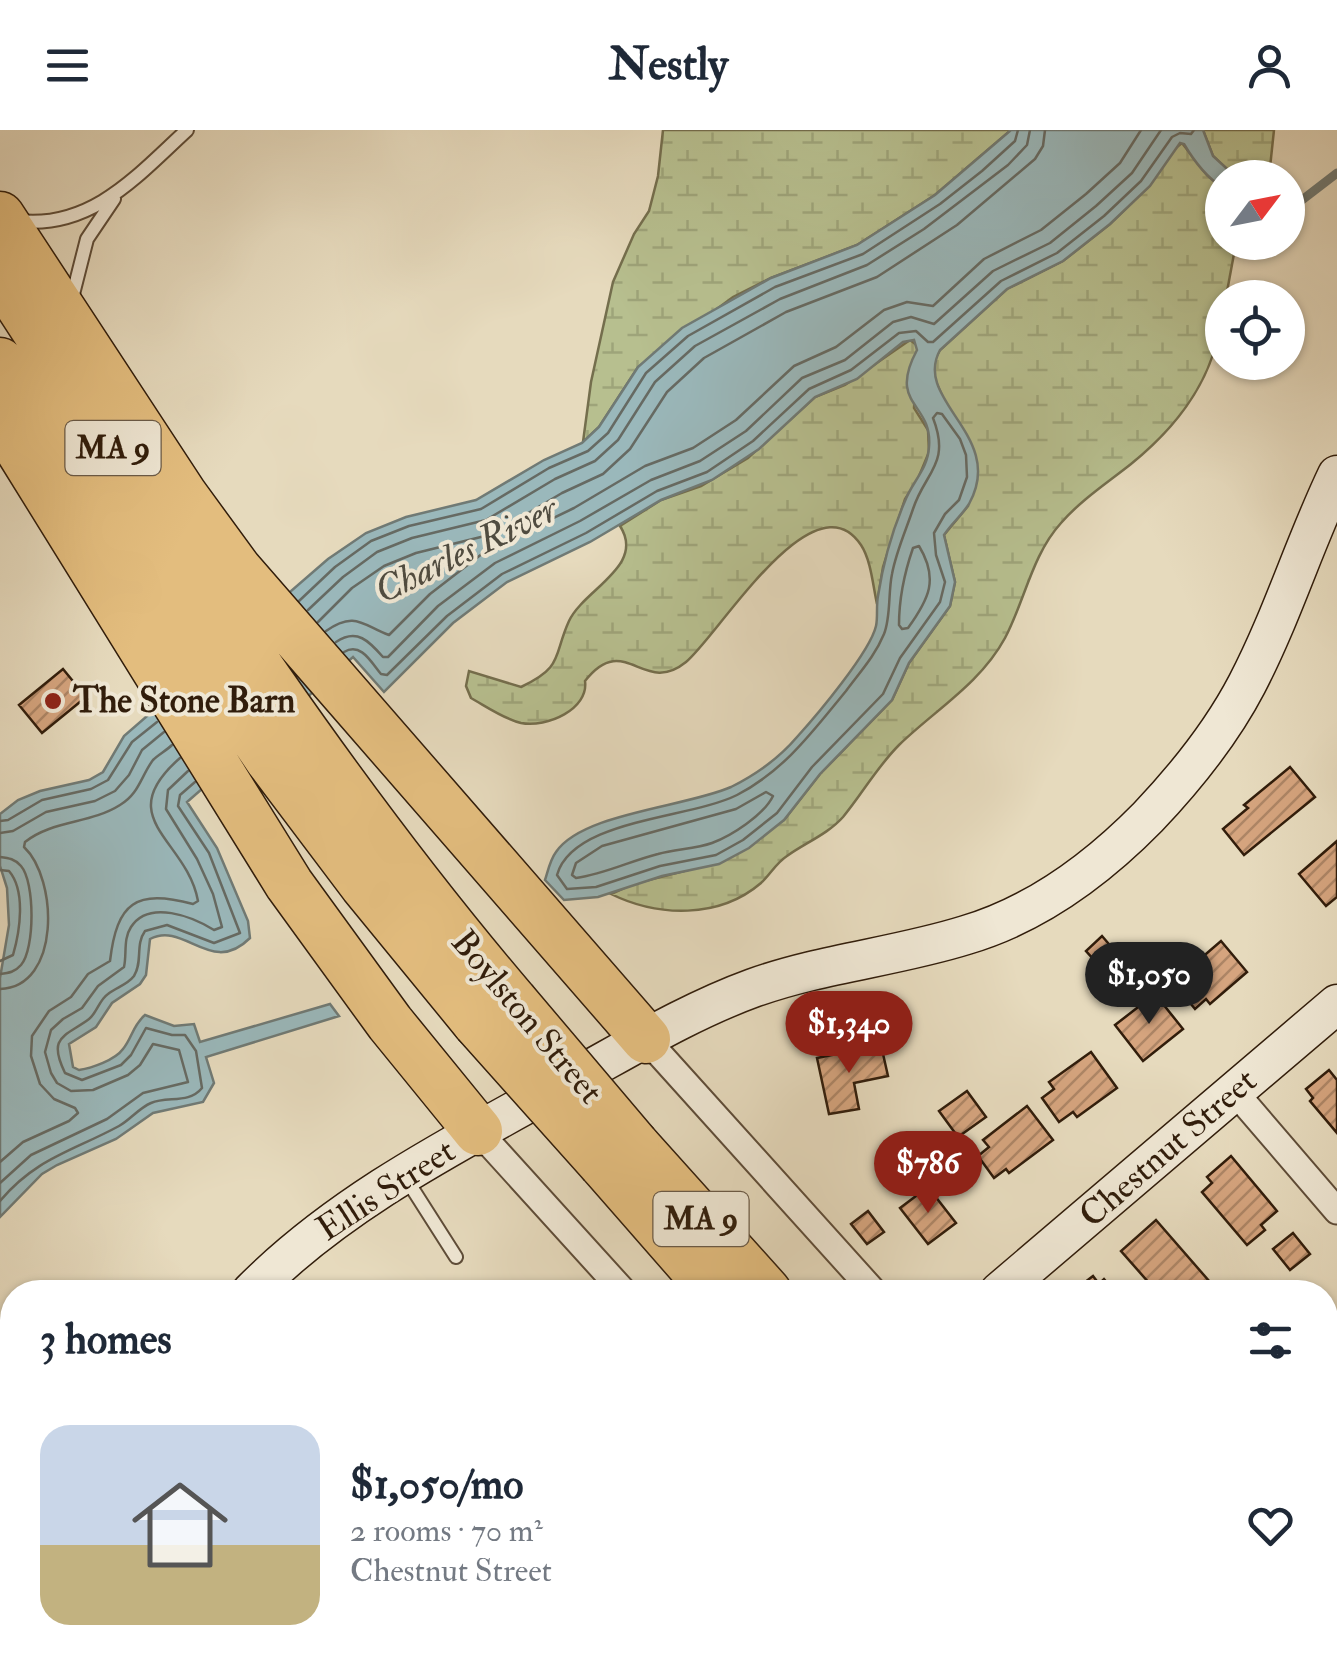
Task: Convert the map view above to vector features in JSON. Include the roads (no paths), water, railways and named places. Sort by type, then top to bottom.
[{"type":"highway","points":[[1,218],[183,495],[210,636],[230,792],[334,948],[478,1131]]},
{"type":"highway","name":"MA 9","points":[[0,275],[210,636]]},
{"type":"highway","name":"MA 9","points":[[0,362],[210,636]]},
{"type":"highway","points":[[0,418],[210,636],[346,694],[646,1039]]},
{"type":"highway","name":"Boylston Street","points":[[210,636],[285,745],[393,855],[495,1012],[619,1155],[707,1280]]},
{"type":"highway","name":"Boylston Street","points":[[619,1155],[753,1280]]},
{"type":"main road","name":"Ellis Street","points":[[265,1280],[312,1238],[404,1175],[722,1000],[777,980],[994,926],[1072,883],[1146,818],[1203,752],[1231,712],[1272,632],[1337,475]]},
{"type":"main road","name":"Chestnut Street","points":[[1013,1280],[1337,1004]]},
{"type":"street","points":[[646,1039],[863,1280]]},
{"type":"street","points":[[1234,1091],[1337,1211]]},
{"type":"street","points":[[478,1131],[613,1280]]},
{"type":"lane","points":[[1,218],[26,222],[61,219],[99,205],[119,192],[187,130]]},
{"type":"lane","points":[[69,319],[77,270],[87,240],[119,192]]},
{"type":"lane","points":[[404,1175],[456,1257]]},
{"type":"water","name":"Charles River","points":[[1011,130],[1203,130],[1217,160],[1205,160],[1205,172],[1180,143],[1150,186],[1110,224],[1063,261],[1007,289],[940,350],[935,368],[938,386],[969,439],[977,458],[978,480],[969,504],[944,535],[955,582],[950,606],[909,663],[892,700],[820,774],[784,820],[749,848],[719,864],[662,876],[598,897],[564,900],[545,880],[556,852],[588,828],[712,794],[758,771],[790,744],[854,667],[876,626],[877,600],[892,536],[928,455],[925,421],[907,382],[917,350],[914,340],[903,342],[857,379],[815,397],[759,449],[712,480],[661,500],[590,542],[507,582],[453,623],[384,692],[353,657],[187,802],[217,848],[248,921],[250,938],[236,949],[223,952],[175,937],[150,939],[146,975],[140,984],[112,1003],[96,1027],[69,1044],[73,1067],[84,1069],[115,1057],[145,1015],[174,1026],[194,1024],[200,1042],[330,1004],[339,1016],[206,1057],[214,1083],[203,1102],[153,1113],[116,1139],[57,1165],[42,1174],[0,1217],[0,978],[9,925],[7,888],[0,866],[0,814],[18,800],[40,791],[89,780],[103,772],[124,736],[328,559],[366,533],[406,517],[476,500],[544,460],[582,443],[599,427],[638,367],[682,328],[771,278],[857,245],[935,195]]},
{"type":"waterway","points":[[1305,198],[1337,173]]},
{"type":"place","name":"The Stone Barn","points":[[53,701]]}]
